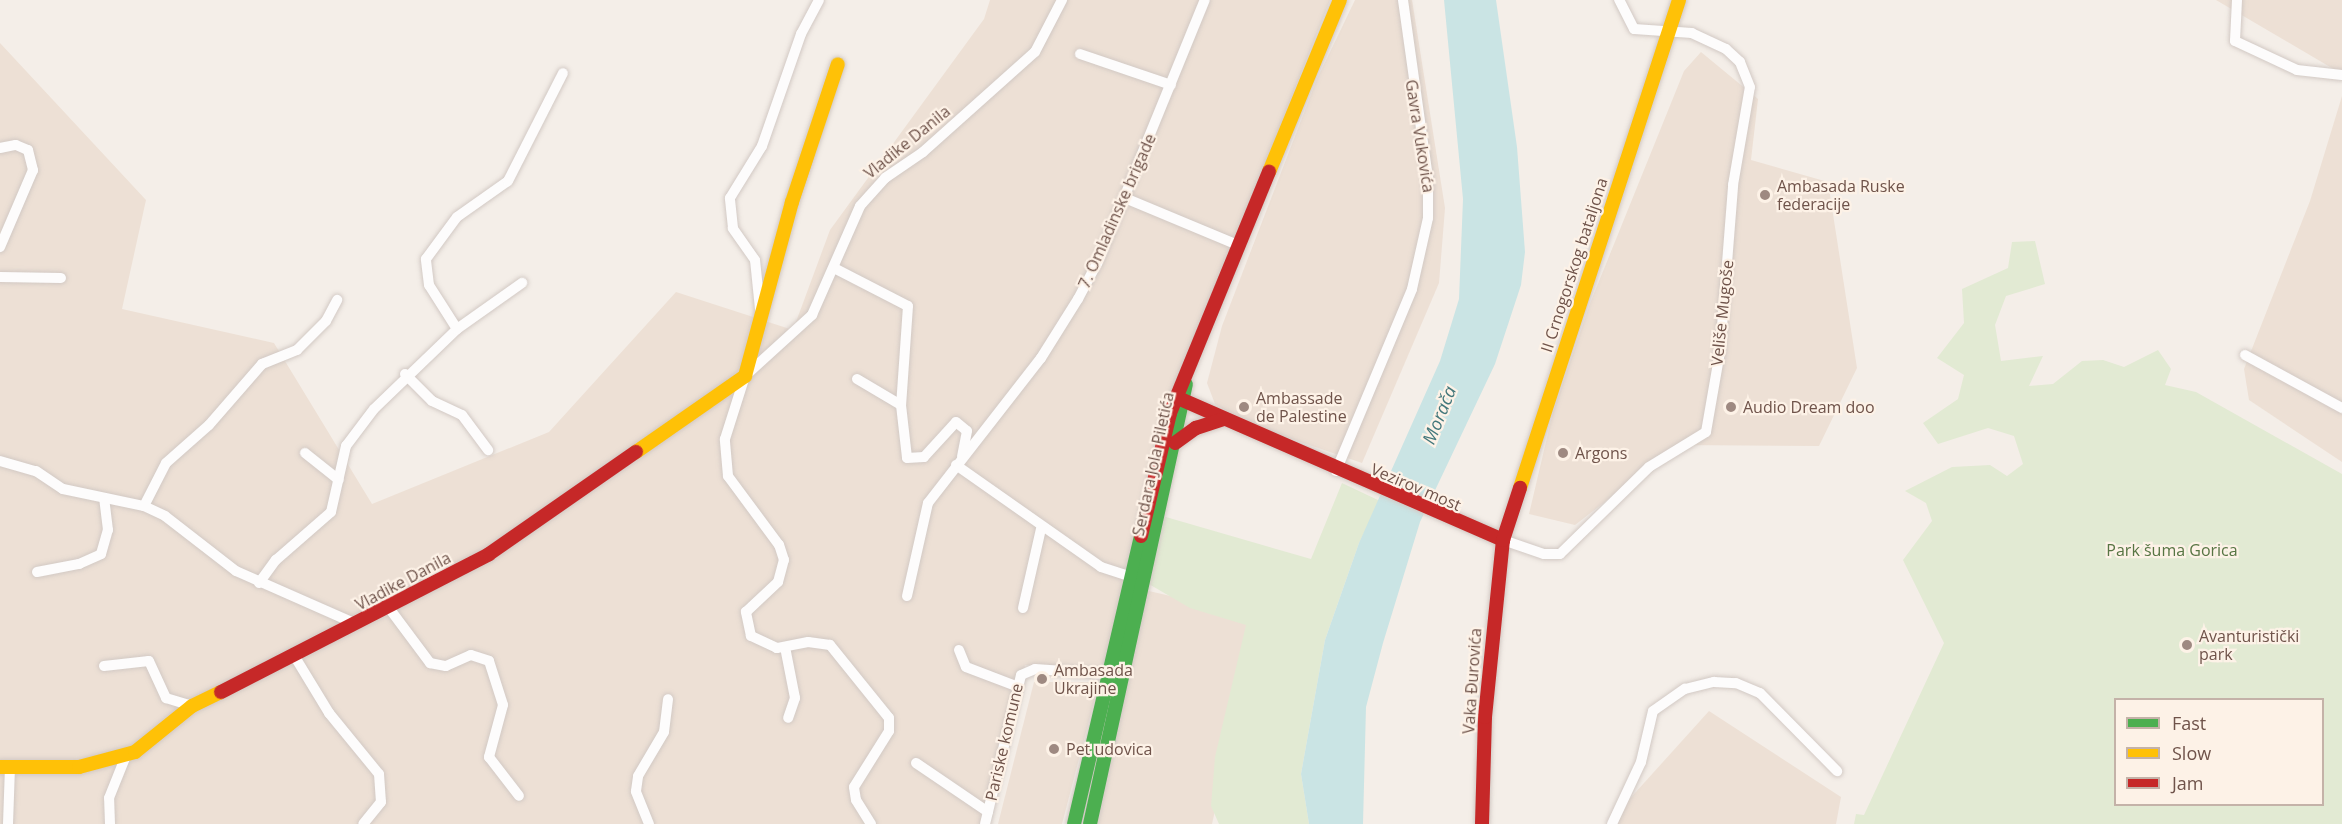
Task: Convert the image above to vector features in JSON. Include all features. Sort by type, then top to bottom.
[{"type":"street","points":[[761,327],[755,260],[733,228],[730,198],[762,146],[801,34],[819,0]]},
{"type":"street","name":"Vladike Danila","points":[[125,758],[192,706],[295,657],[489,554],[745,376],[799,332],[834,268],[850,221],[872,191],[990,96],[1035,52],[1062,0]]},
{"type":"street","name":"7. Omladinske brigade","points":[[907,596],[928,503],[1035,366],[1078,299],[1125,198],[1205,0]]},
{"type":"street","name":"Serdara Jola Piletića","points":[[1074,824],[1158,452],[1238,245],[1340,0]]},
{"type":"street","name":"Gavra Vukovića","points":[[1340,472],[1412,289],[1428,218],[1428,178],[1403,0]]},
{"type":"street","points":[[1619,0],[1634,29],[1668,31]]},
{"type":"street","name":"II Crnogorskog bataljona","points":[[1503,540],[1679,0]]},
{"type":"street","points":[[2237,0],[2235,41],[2297,70],[2342,75]]},
{"type":"street","name":"Veliše Mugoše","points":[[1503,540],[1544,554],[1560,554],[1649,467],[1706,432],[1720,352],[1733,185],[1750,87],[1740,62],[1726,49],[1707,38],[1668,31]]},
{"type":"street","points":[[1080,54],[1171,85]]},
{"type":"street","points":[[838,64],[792,202],[761,327],[724,439],[725,466],[736,490],[779,545],[784,565],[778,582],[747,612],[746,627],[759,643],[785,647],[830,645],[870,691],[890,724],[854,787],[856,800],[870,824]]},
{"type":"street","points":[[457,329],[429,285],[426,260],[457,217],[508,181],[563,73]]},
{"type":"street","points":[[0,148],[16,145],[28,150],[33,170],[0,247]]},
{"type":"street","points":[[1125,198],[1238,245]]},
{"type":"street","points":[[834,268],[908,306],[911,312],[901,405],[907,458],[924,457],[956,422],[967,431],[959,461],[1041,529],[1101,567],[1145,581]]},
{"type":"street","points":[[0,277],[61,278]]},
{"type":"street","points":[[260,583],[276,560],[331,512],[346,446],[405,374],[457,329],[522,283]]},
{"type":"street","points":[[144,506],[166,463],[209,425],[262,364],[297,350],[326,321],[337,300]]},
{"type":"street","points":[[2245,355],[2342,408]]},
{"type":"street","points":[[405,374],[432,402],[462,415],[488,450]]},
{"type":"street","points":[[857,379],[901,405]]},
{"type":"street","name":"Serdara Jola Piletića","points":[[1090,824],[1145,581],[1174,443],[1180,399]]},
{"type":"street","name":"Vezirov most","points":[[1180,399],[1340,472],[1503,540]]},
{"type":"street","points":[[1174,443],[1196,428],[1223,419]]},
{"type":"street","points":[[304,453],[339,480]]},
{"type":"street","points":[[0,461],[36,471],[63,489],[144,506],[179,524],[226,564],[260,583],[356,624]]},
{"type":"street","points":[[37,572],[78,564],[101,554],[108,530],[104,498]]},
{"type":"street","points":[[1023,608],[1041,529]]},
{"type":"street","name":"Vaka Đurovića","points":[[1482,824],[1485,717],[1503,540]]},
{"type":"street","points":[[389,608],[430,663],[446,666],[471,655],[489,661],[503,705],[489,758],[519,796]]},
{"type":"street","points":[[785,647],[795,698],[788,718]]},
{"type":"street","points":[[959,651],[966,667],[1016,686]]},
{"type":"street","points":[[295,657],[329,713],[379,774],[381,802],[363,824]]},
{"type":"street","points":[[104,666],[148,661],[166,698],[192,706]]},
{"type":"street","name":"Pariske komune","points":[[985,824],[1016,686],[1021,675],[1035,669],[1107,674]]},
{"type":"street","points":[[1612,824],[1641,762],[1653,711],[1685,689],[1714,682],[1736,683],[1760,693],[1837,771]]},
{"type":"street","points":[[649,824],[636,791],[638,776],[664,732],[668,699]]},
{"type":"street","points":[[8,824],[5,768],[68,768],[125,758]]},
{"type":"street","points":[[110,824],[109,798],[125,758]]},
{"type":"street","points":[[916,763],[988,812]]},
{"type":"shaded area","points":[[990,0],[1330,0],[1161,428],[1103,667],[1025,665],[988,824],[0,824],[0,43],[146,200],[122,309],[274,343],[372,504],[549,432],[676,292],[793,330],[830,230],[984,19]]},
{"type":"shaded area","points":[[1355,0],[1412,0],[1445,208],[1439,283],[1362,463],[1248,424],[1215,404],[1207,383],[1222,326],[1317,79]]},
{"type":"shaded area","points":[[2216,0],[2342,0],[2342,74]]},
{"type":"shaded area","points":[[1701,52],[1758,99],[1751,160],[1828,182],[1857,368],[1819,446],[1678,445],[1575,525],[1529,514],[1553,412],[1591,301],[1684,71]]},
{"type":"shaded area","points":[[2342,96],[2342,462],[2249,400],[2244,369],[2310,201]]},
{"type":"shaded area","points":[[1140,589],[1258,616],[1212,824],[1097,824],[1109,730]]},
{"type":"shaded area","points":[[1034,682],[1099,682],[1062,824],[998,824]]},
{"type":"shaded area","points":[[1709,711],[1841,797],[1836,824],[1607,824]]},
{"type":"green space","name":"Park šuma Gorica","points":[[2035,241],[2045,284],[2006,296],[1995,325],[2001,361],[2043,356],[2029,386],[2053,384],[2082,361],[2103,360],[2124,367],[2158,350],[2171,369],[2165,385],[2196,392],[2342,474],[2342,824],[1854,824],[1856,814],[1864,815],[1944,643],[1903,560],[1932,521],[1926,503],[1905,491],[1952,467],[1990,465],[2007,476],[2023,464],[2014,436],[1988,428],[1938,444],[1923,423],[1958,399],[1964,375],[1937,358],[1964,323],[1962,289],[2008,268],[2012,242]]},
{"type":"green space","points":[[1342,483],[1380,501],[1359,543],[1325,640],[1301,774],[1309,824],[1219,824],[1211,806],[1215,757],[1246,625],[1190,608],[1142,580],[1159,515],[1311,559]]},
{"type":"water","name":"Morača","points":[[1444,0],[1496,0],[1517,147],[1525,252],[1521,285],[1495,364],[1420,522],[1383,643],[1366,707],[1363,824],[1309,824],[1301,774],[1325,640],[1359,543],[1440,361],[1459,299],[1463,199]]},
{"type":"traffic: fast","points":[[1090,824],[1186,384]]},
{"type":"traffic: fast","points":[[1074,824],[1141,536]]},
{"type":"traffic: slow","points":[[1269,172],[1340,0]]},
{"type":"traffic: slow","points":[[1520,488],[1679,0]]},
{"type":"traffic: slow","points":[[636,452],[745,376],[792,202],[838,64]]},
{"type":"traffic: slow","points":[[0,767],[79,767],[135,752],[192,706],[221,692]]},
{"type":"traffic: jam","points":[[1141,536],[1170,413],[1269,172]]},
{"type":"traffic: jam","points":[[1178,398],[1503,540]]},
{"type":"traffic: jam","points":[[1175,443],[1196,428],[1223,419]]},
{"type":"traffic: jam","points":[[221,692],[489,554],[636,452]]},
{"type":"traffic: jam","points":[[1482,824],[1485,717],[1503,540],[1520,488]]},
{"type":"place","name":"Ambasada Ruske federacije","points":[[1765,195]]},
{"type":"place","name":"Ambassade de Palestine","points":[[1244,407]]},
{"type":"place","name":"Audio Dream doo","points":[[1731,407]]},
{"type":"place","name":"Argons","points":[[1563,453]]},
{"type":"place","name":"Avanturistički park","points":[[2187,645]]},
{"type":"place","name":"Ambasada Ukrajine","points":[[1042,679]]},
{"type":"place","name":"Pet udovica","points":[[1054,749]]}]
